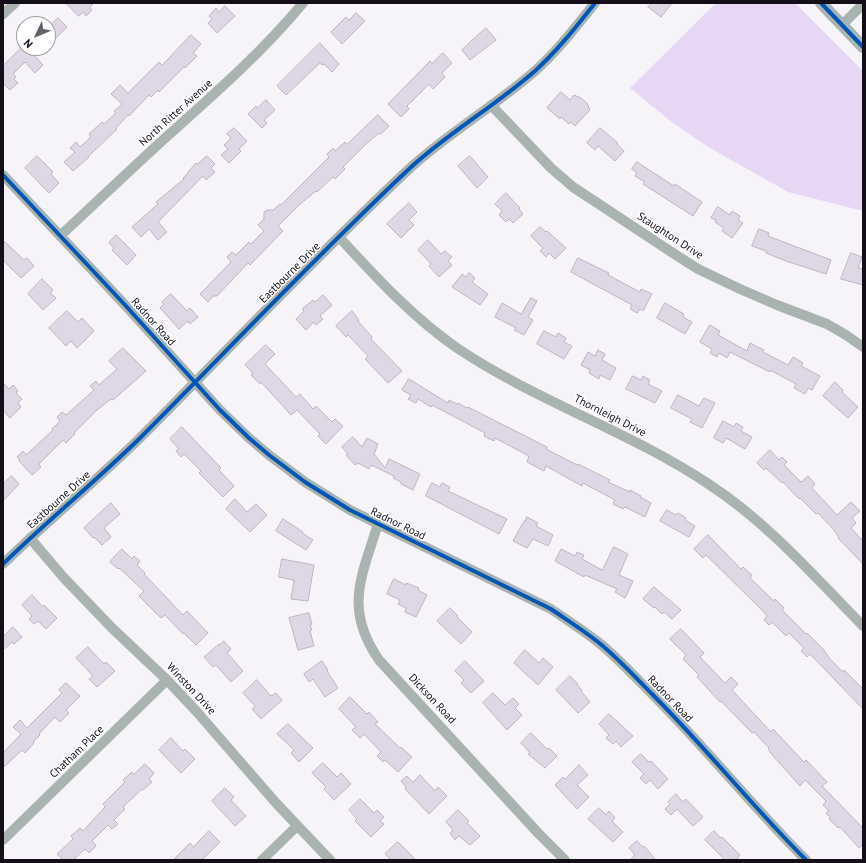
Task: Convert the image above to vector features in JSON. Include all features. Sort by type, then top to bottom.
[{"type":"main road","points":[[821,3],[863,47]]},
{"type":"street","points":[[3,14],[15,3]]},
{"type":"street","name":"North Ritter Avenue","points":[[60,236],[227,83],[265,45],[303,3]]},
{"type":"street","name":"Eastbourne Drive","points":[[3,564],[137,440],[339,237],[414,164],[525,80],[552,55],[573,32],[595,3]]},
{"type":"street","points":[[842,25],[863,4]]},
{"type":"street","name":"Staughton Drive","points":[[491,105],[551,168],[573,187],[679,257],[698,269],[740,289],[827,324],[863,347]]},
{"type":"street","name":"Radnor Road","points":[[3,175],[239,429],[269,455],[316,490],[350,510],[551,610],[599,642],[670,712],[776,830],[806,860]]},
{"type":"street","name":"Thornleigh Drive","points":[[339,237],[402,303],[458,349],[500,374],[683,468],[722,492],[781,542],[863,626]]},
{"type":"street","name":"Dickson Road","points":[[378,524],[362,573],[358,594],[359,614],[367,641],[379,660],[539,834],[565,860]]},
{"type":"street","name":"Winston Drive","points":[[30,538],[64,578],[112,628],[167,680],[197,712],[276,803],[330,860]]},
{"type":"street","name":"Chatham Place","points":[[3,840],[167,680]]},
{"type":"street","points":[[262,860],[297,826]]},
{"type":"shaded area","points":[[716,3],[795,3],[863,71],[863,211],[788,192],[708,147],[669,120],[630,88]]},
{"type":"building","points":[[66,3],[94,3],[89,8],[92,10],[86,16],[83,12],[79,16]]},
{"type":"building","points":[[652,3],[672,3],[661,17],[648,7]]},
{"type":"building","points":[[225,6],[235,16],[217,33],[208,23],[212,19],[209,16],[216,8],[219,12]]},
{"type":"building","points":[[356,13],[365,21],[342,44],[331,32],[346,17],[349,20]]},
{"type":"building","points":[[58,18],[67,27],[56,38],[56,20]]},
{"type":"building","points":[[486,28],[496,40],[470,60],[462,50]]},
{"type":"building","points":[[191,35],[201,44],[193,53],[197,56],[159,92],[158,90],[151,97],[149,95],[89,157],[73,171],[64,162],[75,152],[70,148],[76,142],[80,147],[91,137],[89,134],[102,122],[104,124],[116,113],[114,111],[122,104],[111,94],[120,85],[128,93],[159,62],[162,65]]},
{"type":"building","points":[[320,43],[339,64],[332,72],[324,64],[322,65],[320,63],[286,95],[277,86]]},
{"type":"building","points":[[16,53],[16,56],[35,56],[43,65],[35,73],[25,62],[13,74],[16,77],[14,79],[18,83],[10,90],[3,83],[3,66]]},
{"type":"building","points":[[443,53],[452,63],[442,73],[445,77],[433,89],[429,84],[407,106],[409,109],[401,117],[388,104],[430,61],[432,63]]},
{"type":"building","points":[[561,92],[570,100],[574,95],[581,98],[587,103],[590,110],[575,126],[570,122],[569,124],[561,117],[560,119],[547,108]]},
{"type":"building","points":[[266,100],[275,110],[264,120],[267,123],[262,128],[248,114],[256,106],[257,108]]},
{"type":"building","points":[[378,115],[389,126],[381,134],[379,133],[366,144],[343,167],[345,169],[335,179],[333,177],[317,192],[316,191],[299,205],[278,226],[283,231],[250,265],[248,263],[217,296],[213,296],[208,302],[200,294],[231,262],[227,257],[232,252],[236,255],[249,242],[251,244],[264,231],[258,225],[264,219],[264,212],[267,210],[273,210],[280,204],[281,205],[329,157],[327,154],[333,148],[335,151],[345,142],[347,144]]},
{"type":"building","points":[[234,128],[247,141],[239,149],[241,151],[229,163],[221,155],[228,149],[224,145],[231,138],[227,134]]},
{"type":"building","points":[[600,128],[618,143],[617,144],[624,151],[615,161],[598,146],[595,150],[587,143]]},
{"type":"building","points":[[37,156],[53,172],[51,174],[59,183],[49,193],[25,168]]},
{"type":"building","points":[[207,156],[215,164],[211,168],[215,172],[206,180],[203,176],[158,222],[167,232],[158,240],[149,229],[141,237],[132,227],[158,204],[156,202],[184,179],[183,178],[196,163],[197,164]]},
{"type":"building","points":[[470,156],[488,177],[477,188],[458,166]]},
{"type":"building","points":[[637,162],[702,202],[693,216],[643,184],[645,182],[635,176],[637,173],[632,169]]},
{"type":"building","points":[[506,193],[520,208],[519,209],[523,214],[513,223],[509,219],[506,222],[499,215],[502,211],[495,204]]},
{"type":"building","points":[[409,203],[417,212],[409,220],[414,225],[401,238],[387,224]]},
{"type":"building","points":[[718,207],[730,215],[732,211],[740,216],[738,220],[743,223],[732,238],[722,231],[724,228],[715,222],[716,220],[711,218]]},
{"type":"building","points":[[540,227],[546,232],[547,231],[566,248],[555,259],[549,253],[546,257],[540,251],[543,248],[531,236]]},
{"type":"building","points":[[759,229],[769,233],[768,236],[831,260],[826,274],[786,261],[752,246]]},
{"type":"building","points":[[116,235],[136,255],[127,265],[112,250],[114,248],[109,243]]},
{"type":"building","points":[[3,240],[24,260],[27,258],[34,266],[21,278],[3,260]]},
{"type":"building","points":[[428,240],[441,254],[445,251],[452,257],[448,261],[452,265],[439,277],[429,266],[431,264],[418,250]]},
{"type":"building","points":[[851,253],[862,257],[858,268],[863,269],[863,285],[841,279]]},
{"type":"building","points":[[578,258],[609,273],[608,275],[640,292],[641,289],[652,294],[643,311],[640,309],[637,313],[630,309],[632,305],[571,272]]},
{"type":"building","points":[[469,273],[475,278],[472,282],[488,294],[480,305],[452,287],[462,274],[466,277]]},
{"type":"building","points":[[42,279],[53,290],[50,293],[56,298],[43,310],[28,294]]},
{"type":"building","points":[[171,294],[187,311],[190,308],[198,317],[190,324],[188,321],[179,329],[160,308],[164,304],[162,302]]},
{"type":"building","points":[[323,295],[332,305],[320,316],[323,319],[316,325],[314,322],[306,330],[296,319],[304,311],[302,309],[313,300],[315,302]]},
{"type":"building","points":[[531,298],[537,301],[528,317],[533,320],[524,335],[514,330],[516,328],[495,317],[502,303],[521,314]]},
{"type":"building","points":[[665,303],[684,314],[683,317],[692,322],[685,334],[657,318]]},
{"type":"building","points":[[67,311],[78,322],[82,318],[94,331],[77,348],[71,341],[66,346],[49,328]]},
{"type":"building","points":[[352,311],[359,320],[358,321],[372,337],[371,339],[402,371],[388,383],[365,359],[368,356],[348,335],[346,337],[336,326]]},
{"type":"building","points":[[710,325],[720,331],[718,335],[747,351],[750,343],[764,350],[763,352],[788,365],[793,357],[803,363],[801,366],[820,376],[812,390],[808,388],[805,394],[794,388],[796,384],[770,370],[770,372],[730,352],[727,358],[719,353],[717,357],[710,353],[712,349],[700,342]]},
{"type":"building","points":[[544,331],[556,337],[558,333],[566,338],[564,342],[572,346],[564,359],[537,344]]},
{"type":"building","points":[[266,345],[275,354],[265,364],[296,397],[300,394],[313,409],[316,406],[332,422],[335,419],[343,426],[326,444],[318,436],[320,434],[297,410],[291,415],[261,382],[260,384],[251,375],[253,373],[245,365]]},
{"type":"building","points":[[123,348],[146,371],[113,400],[111,399],[97,410],[66,443],[63,440],[39,464],[41,467],[32,475],[17,457],[23,451],[26,455],[53,430],[52,429],[60,421],[57,417],[62,412],[66,415],[94,390],[90,386],[96,381],[99,385],[117,369],[109,361]]},
{"type":"building","points":[[598,350],[605,354],[602,360],[616,368],[610,380],[600,375],[599,379],[589,373],[590,370],[581,365],[588,352],[595,356]]},
{"type":"building","points":[[633,376],[641,380],[643,376],[650,380],[648,384],[662,391],[655,403],[626,389]]},
{"type":"building","points":[[409,379],[448,403],[449,400],[467,408],[468,407],[547,447],[546,449],[577,465],[578,464],[610,480],[608,482],[630,492],[630,490],[641,496],[640,497],[651,503],[645,517],[625,507],[623,509],[613,504],[615,500],[583,483],[582,486],[546,466],[544,471],[527,462],[529,456],[495,438],[494,441],[484,436],[485,433],[432,405],[431,407],[418,399],[416,403],[408,399],[411,395],[402,390]]},
{"type":"building","points":[[835,382],[843,390],[842,392],[858,407],[848,418],[823,396]]},
{"type":"building","points":[[3,383],[9,389],[13,385],[18,391],[16,393],[22,399],[18,403],[21,407],[10,418],[3,410]]},
{"type":"building","points":[[678,395],[699,406],[704,398],[715,403],[702,428],[690,422],[692,419],[671,408]]},
{"type":"building","points":[[723,421],[734,427],[736,423],[743,427],[741,431],[752,437],[745,449],[726,438],[723,443],[714,438]]},
{"type":"building","points":[[182,427],[221,468],[219,470],[234,486],[223,497],[199,473],[201,471],[184,454],[181,457],[176,451],[179,449],[170,439]]},
{"type":"building","points":[[353,437],[362,447],[367,438],[378,444],[374,454],[385,468],[389,459],[420,474],[413,490],[401,484],[401,482],[393,478],[394,476],[371,465],[369,469],[358,463],[355,465],[346,455],[348,454],[342,447]]},
{"type":"building","points":[[770,450],[779,460],[782,457],[787,462],[784,465],[801,482],[808,476],[815,484],[812,488],[837,515],[851,502],[860,511],[852,518],[856,523],[851,528],[863,541],[863,564],[838,538],[834,530],[818,513],[816,514],[783,482],[782,483],[766,468],[764,470],[757,463]]},
{"type":"building","points":[[12,476],[19,484],[3,501],[3,484]]},
{"type":"building","points":[[432,483],[440,487],[442,483],[450,487],[448,491],[507,519],[499,534],[426,496]]},
{"type":"building","points":[[235,499],[247,512],[256,504],[267,515],[250,532],[226,509]]},
{"type":"building","points":[[111,503],[120,514],[104,528],[111,537],[102,545],[84,528]]},
{"type":"building","points":[[667,510],[676,515],[678,513],[686,518],[685,520],[695,526],[689,537],[660,521]]},
{"type":"building","points":[[527,517],[538,523],[536,526],[553,535],[548,546],[533,539],[527,548],[513,541]]},
{"type":"building","points":[[283,519],[313,540],[306,550],[276,531]]},
{"type":"building","points":[[708,535],[741,569],[743,567],[752,575],[750,578],[774,601],[775,599],[784,608],[782,610],[824,650],[829,658],[843,672],[844,670],[863,689],[863,709],[810,654],[807,657],[801,651],[804,648],[789,633],[786,636],[772,622],[769,625],[764,620],[767,616],[763,611],[706,555],[703,558],[694,549]]},
{"type":"building","points":[[614,547],[628,554],[619,575],[633,581],[625,598],[615,592],[617,589],[585,575],[584,577],[555,561],[561,549],[575,556],[577,552],[584,555],[582,559],[602,570]]},
{"type":"building","points":[[122,549],[132,559],[134,556],[140,561],[137,565],[145,573],[144,574],[183,615],[187,611],[208,633],[196,645],[165,615],[161,618],[139,596],[144,591],[119,568],[118,569],[110,562]]},
{"type":"building","points":[[282,559],[314,565],[308,601],[291,599],[294,580],[279,577]]},
{"type":"building","points":[[394,579],[406,585],[406,583],[419,588],[418,590],[427,595],[416,617],[405,612],[406,608],[398,604],[400,600],[387,594]]},
{"type":"building","points":[[654,587],[681,610],[672,619],[664,612],[662,614],[643,599]]},
{"type":"building","points":[[32,595],[43,607],[44,605],[57,618],[46,629],[38,621],[34,624],[29,619],[32,616],[22,605]]},
{"type":"building","points":[[450,608],[472,632],[461,644],[437,621]]},
{"type":"building","points":[[309,613],[312,624],[310,625],[312,630],[310,631],[314,646],[298,650],[289,618]]},
{"type":"building","points":[[13,627],[22,637],[14,644],[12,642],[3,650],[3,637]]},
{"type":"building","points":[[681,629],[704,653],[700,657],[725,683],[731,677],[738,684],[732,690],[771,732],[773,729],[804,762],[806,760],[827,782],[822,786],[863,828],[863,844],[859,848],[840,827],[838,828],[829,819],[831,818],[826,813],[829,811],[823,805],[826,801],[805,780],[800,786],[754,732],[752,733],[697,677],[699,675],[683,659],[686,655],[670,639]]},
{"type":"building","points":[[224,641],[231,649],[227,653],[243,671],[231,682],[216,665],[213,667],[204,657]]},
{"type":"building","points":[[88,647],[104,664],[106,662],[115,671],[97,687],[89,679],[93,676],[76,658]]},
{"type":"building","points":[[525,650],[539,663],[543,658],[553,667],[538,685],[514,663]]},
{"type":"building","points":[[322,661],[338,688],[325,697],[313,679],[309,682],[304,674]]},
{"type":"building","points":[[465,661],[484,681],[471,693],[461,683],[464,680],[455,671]]},
{"type":"building","points":[[570,676],[578,684],[577,685],[582,690],[581,691],[590,702],[578,713],[556,690]]},
{"type":"building","points":[[257,680],[271,696],[276,693],[282,700],[261,719],[252,709],[255,706],[243,693]]},
{"type":"building","points":[[66,683],[80,696],[66,710],[69,713],[60,722],[55,717],[39,734],[40,735],[25,753],[22,750],[3,768],[3,753],[21,734],[13,727],[20,720],[27,728],[62,693],[59,690]]},
{"type":"building","points":[[493,693],[505,705],[513,698],[519,704],[515,708],[522,715],[507,730],[483,703]]},
{"type":"building","points":[[350,697],[367,714],[369,712],[378,722],[375,724],[400,748],[401,747],[412,757],[398,772],[385,760],[383,762],[377,756],[381,752],[364,734],[360,738],[352,730],[356,727],[339,709]]},
{"type":"building","points":[[609,714],[633,736],[621,747],[616,741],[613,744],[606,738],[609,735],[599,724]]},
{"type":"building","points":[[288,724],[313,748],[299,762],[291,753],[294,750],[277,734]]},
{"type":"building","points":[[531,733],[547,749],[549,748],[557,756],[545,768],[528,754],[530,753],[521,743]]},
{"type":"building","points":[[171,738],[183,751],[185,749],[195,759],[181,773],[159,750]]},
{"type":"building","points":[[641,754],[649,762],[651,761],[668,779],[658,789],[650,780],[646,784],[640,778],[644,774],[632,762]]},
{"type":"building","points":[[323,763],[337,777],[341,773],[351,784],[334,800],[324,789],[326,787],[312,773]]},
{"type":"building","points":[[145,764],[154,773],[149,779],[152,782],[143,790],[142,789],[123,807],[125,809],[114,820],[118,824],[112,829],[108,825],[92,841],[96,846],[89,853],[85,849],[73,860],[63,860],[57,854],[73,839],[71,836],[80,828],[83,831],[105,807],[103,804],[125,782],[123,780],[132,772],[134,774]]},
{"type":"building","points":[[579,765],[588,775],[577,785],[589,797],[577,809],[555,785],[563,777],[565,779]]},
{"type":"building","points":[[420,775],[435,791],[438,787],[447,796],[429,814],[405,789],[406,787],[401,781],[407,776],[413,782]]},
{"type":"building","points":[[225,788],[234,797],[231,800],[246,816],[235,826],[212,801]]},
{"type":"building","points":[[676,794],[683,802],[686,799],[703,817],[693,826],[677,809],[671,815],[665,809],[670,804],[668,802]]},
{"type":"building","points":[[360,799],[374,813],[377,810],[384,817],[380,821],[384,824],[371,837],[355,821],[357,819],[349,810]]},
{"type":"building","points":[[599,808],[606,815],[609,811],[615,818],[612,821],[623,832],[613,842],[588,819]]},
{"type":"building","points":[[458,810],[469,821],[467,823],[480,836],[470,845],[459,836],[455,840],[450,833],[453,830],[446,822]]},
{"type":"building","points":[[209,831],[220,842],[202,860],[173,860],[190,843],[193,847]]},
{"type":"building","points":[[714,831],[740,855],[736,860],[725,860],[705,840]]},
{"type":"building","points":[[637,841],[643,847],[644,846],[656,860],[630,860],[635,855],[629,848]]},
{"type":"building","points":[[398,842],[416,860],[391,860],[385,854]]},
{"type":"cycle path","points":[[3,564],[139,439],[306,269],[409,169],[440,143],[520,84],[535,71],[559,47],[595,3]]},
{"type":"cycle path","points":[[821,3],[863,47]]},
{"type":"cycle path","points":[[3,175],[126,306],[220,410],[249,438],[305,482],[350,510],[551,609],[581,629],[619,661],[673,715],[806,860]]}]
